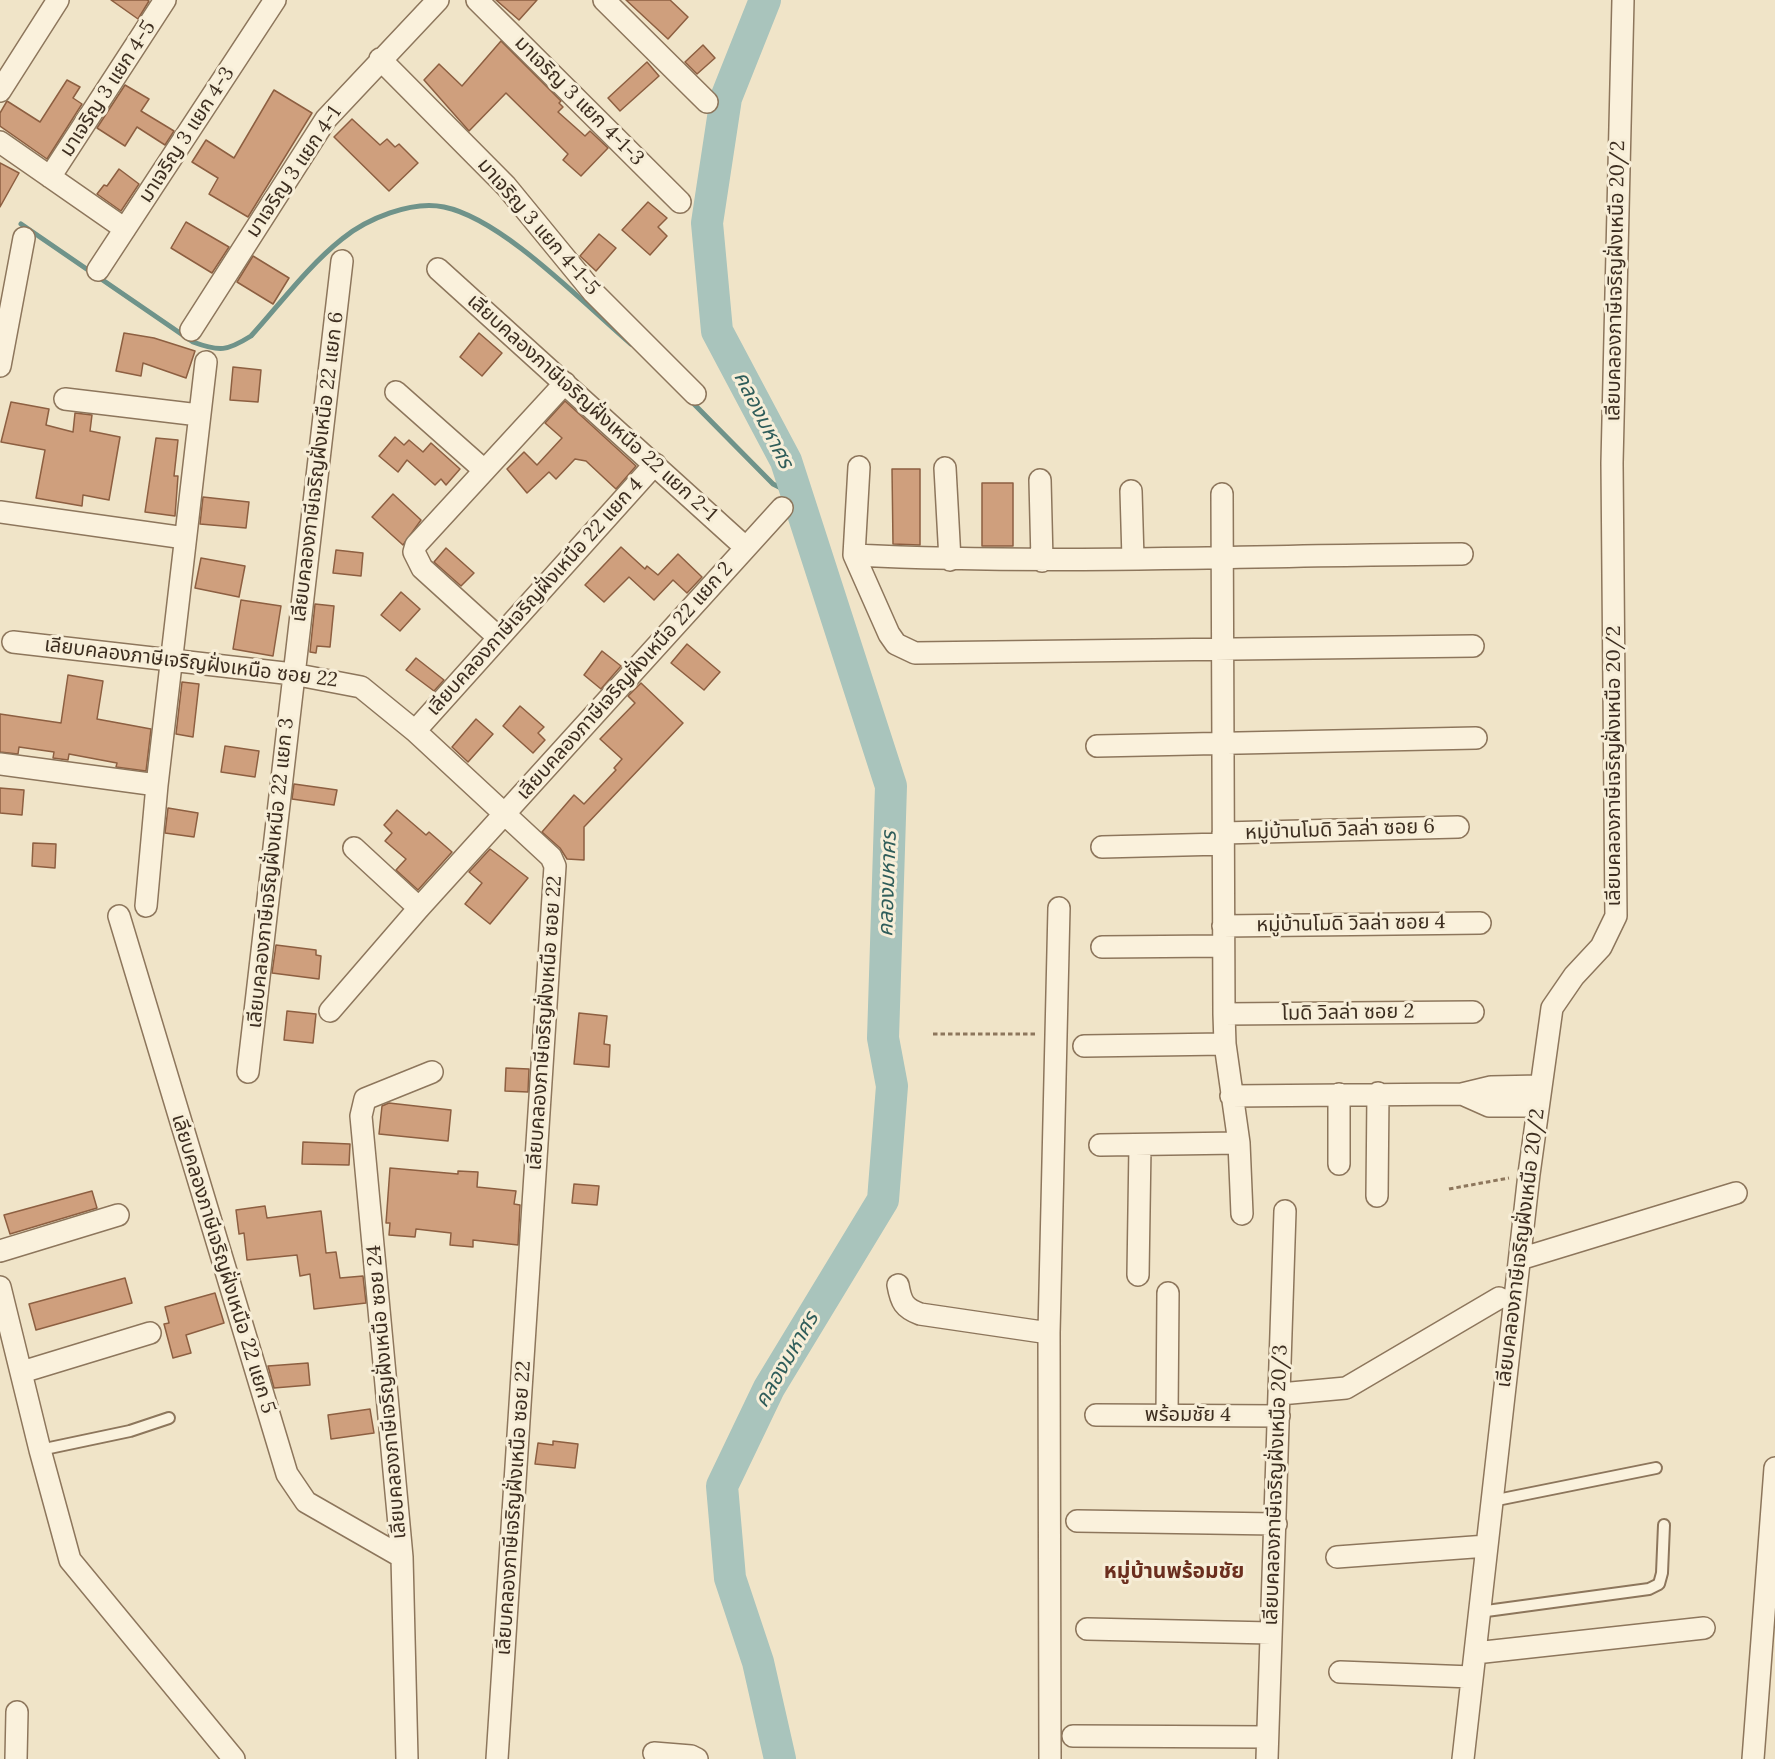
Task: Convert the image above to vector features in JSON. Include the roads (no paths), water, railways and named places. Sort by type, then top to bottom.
[{"type":"street","points":[[0,91],[58,0]]},
{"type":"street","name":"มาเจริญ 3 แยก 4-5","points":[[50,177],[165,0]]},
{"type":"street","name":"มาเจริญ 3 แยก 4-3","points":[[98,270],[275,0]]},
{"type":"street","name":"มาเจริญ 3 แยก 4-1","points":[[191,330],[326,119],[438,0]]},
{"type":"street","name":"มาเจริญ 3 แยก 4-1-3","points":[[477,0],[680,202]]},
{"type":"street","points":[[604,0],[707,102]]},
{"type":"street","name":"เลียบคลองภาษีเจริญฝั่งเหนือ 20/2","points":[[1463,1759],[1529,1174],[1552,1008],[1574,976],[1601,947],[1616,916],[1612,463],[1623,0]]},
{"type":"street","name":"มาเจริญ 3 แยก 4-1-5","points":[[380,59],[506,186],[593,292],[695,394]]},
{"type":"street","points":[[0,142],[125,229]]},
{"type":"street","points":[[0,366],[9,264],[24,238]]},
{"type":"street","name":"เลียบคลองภาษีเจริญฝั่งเหนือ 22 แยก 6","points":[[293,674],[342,261]]},
{"type":"street","name":"เลียบคลองภาษีเจริญฝั่งเหนือ 22 แยก 2-1","points":[[438,268],[746,548]]},
{"type":"street","points":[[146,906],[157,785],[206,362]]},
{"type":"street","points":[[498,638],[422,568],[414,552],[416,545],[565,383]]},
{"type":"street","points":[[396,392],[484,470]]},
{"type":"street","points":[[65,399],[200,415]]},
{"type":"street","name":"เลียบคลองภาษีเจริญฝั่งเหนือ 22 แยก 4","points":[[415,731],[655,464]]},
{"type":"street","points":[[859,467],[854,555],[889,634],[896,644],[915,653],[1473,646]]},
{"type":"street","points":[[945,468],[950,560]]},
{"type":"street","points":[[1040,480],[1042,561]]},
{"type":"street","points":[[1131,491],[1133,559]]},
{"type":"street","points":[[1222,494],[1221,744],[1224,1014],[1231,1096],[1239,1143],[1242,1214]]},
{"type":"street","name":"เลียบคลองภาษีเจริญฝั่งเหนือ 22 แยก 2","points":[[330,1011],[419,908],[782,508]]},
{"type":"street","points":[[0,512],[185,537]]},
{"type":"street","points":[[854,555],[950,560],[1042,561],[1462,554]]},
{"type":"street","name":"เลียบคลองภาษีเจริญฝั่งเหนือ ซอย 22","points":[[13,642],[293,674],[361,687],[415,731],[551,857],[556,876],[497,1759]]},
{"type":"street","name":"เลียบคลองภาษีเจริญฝั่งเหนือ 22 แยก 3","points":[[248,1072],[293,674]]},
{"type":"street","points":[[1097,746],[1476,738]]},
{"type":"street","points":[[0,764],[157,785]]},
{"type":"street","name":"หมู่บ้านโมดิ วิลล่า ซอย 6","points":[[1102,847],[1458,827]]},
{"type":"street","points":[[354,848],[419,908]]},
{"type":"street","points":[[1050,1759],[1049,1333],[1059,908]]},
{"type":"street","name":"เลียบคลองภาษีเจริญฝั่งเหนือ 22 แยก 5","points":[[119,916],[287,1474],[306,1502],[402,1557]]},
{"type":"street","name":"หมู่บ้านโมดิ วิลล่า ซอย 4","points":[[1102,947],[1223,936],[1480,923]]},
{"type":"street","name":"โมดิ วิลล่า ซอย 2","points":[[1224,1014],[1473,1012]]},
{"type":"street","points":[[1084,1046],[1225,1044]]},
{"type":"street","name":"เลียบคลองภาษีเจริญฝั่งเหนือ ซอย 24","points":[[407,1759],[402,1557],[361,1116],[365,1099],[432,1072]]},
{"type":"street","points":[[1339,1094],[1339,1164]]},
{"type":"street","points":[[1377,1196],[1378,1094]]},
{"type":"street","points":[[1231,1096],[1462,1094],[1480,1104],[1489,1106],[1539,1096]]},
{"type":"street","points":[[1100,1144],[1140,1146],[1239,1143]]},
{"type":"street","points":[[1138,1275],[1140,1146]]},
{"type":"street","points":[[1520,1259],[1736,1193]]},
{"type":"street","name":"เลียบคลองภาษีเจริญฝั่งเหนือ 20/3","points":[[1267,1759],[1285,1211]]},
{"type":"street","points":[[0,1251],[118,1215]]},
{"type":"street","points":[[898,1285],[901,1301],[907,1309],[920,1314],[1049,1333]]},
{"type":"street","points":[[0,1289],[40,1450],[74,1567],[234,1759]]},
{"type":"street","points":[[1167,1415],[1168,1293]]},
{"type":"street","points":[[1280,1394],[1346,1388],[1499,1298]]},
{"type":"street","points":[[22,1372],[150,1333]]},
{"type":"street","name":"พร้อมชัย 4","points":[[1096,1415],[1279,1416]]},
{"type":"street","points":[[1753,1759],[1773,1523],[1775,1468]]},
{"type":"street","points":[[1077,1521],[1275,1524]]},
{"type":"street","points":[[1337,1557],[1487,1546]]},
{"type":"street","points":[[1474,1653],[1704,1628]]},
{"type":"street","points":[[1087,1629],[1271,1633]]},
{"type":"street","points":[[1340,1672],[1472,1677]]},
{"type":"street","points":[[16,1759],[17,1712]]},
{"type":"street","points":[[1073,1736],[1267,1737]]},
{"type":"street","points":[[654,1753],[691,1756],[697,1759]]},
{"type":"lane","points":[[40,1450],[130,1431],[169,1418]]},
{"type":"lane","points":[[1492,1501],[1656,1468]]},
{"type":"lane","points":[[1479,1612],[1649,1589],[1659,1584],[1662,1573],[1664,1525]]},
{"type":"waterway","name":"คลองมหาศร","points":[[765,0],[726,98],[707,223],[717,331],[786,461],[891,786],[883,1038],[892,1086],[883,1200],[769,1388],[722,1486],[730,1578],[758,1662],[780,1759]]},
{"type":"waterway","points":[[21,224],[193,342],[223,348],[236,345],[251,336],[318,261],[352,232],[376,218],[404,209],[418,206],[444,207],[467,215],[492,228],[517,245],[567,286],[631,344]]},
{"type":"waterway","points":[[690,400],[773,484],[797,496]]},
{"type":"district","name":"หมู่บ้านพร้อมชัย","points":[[1174,1572]]}]
